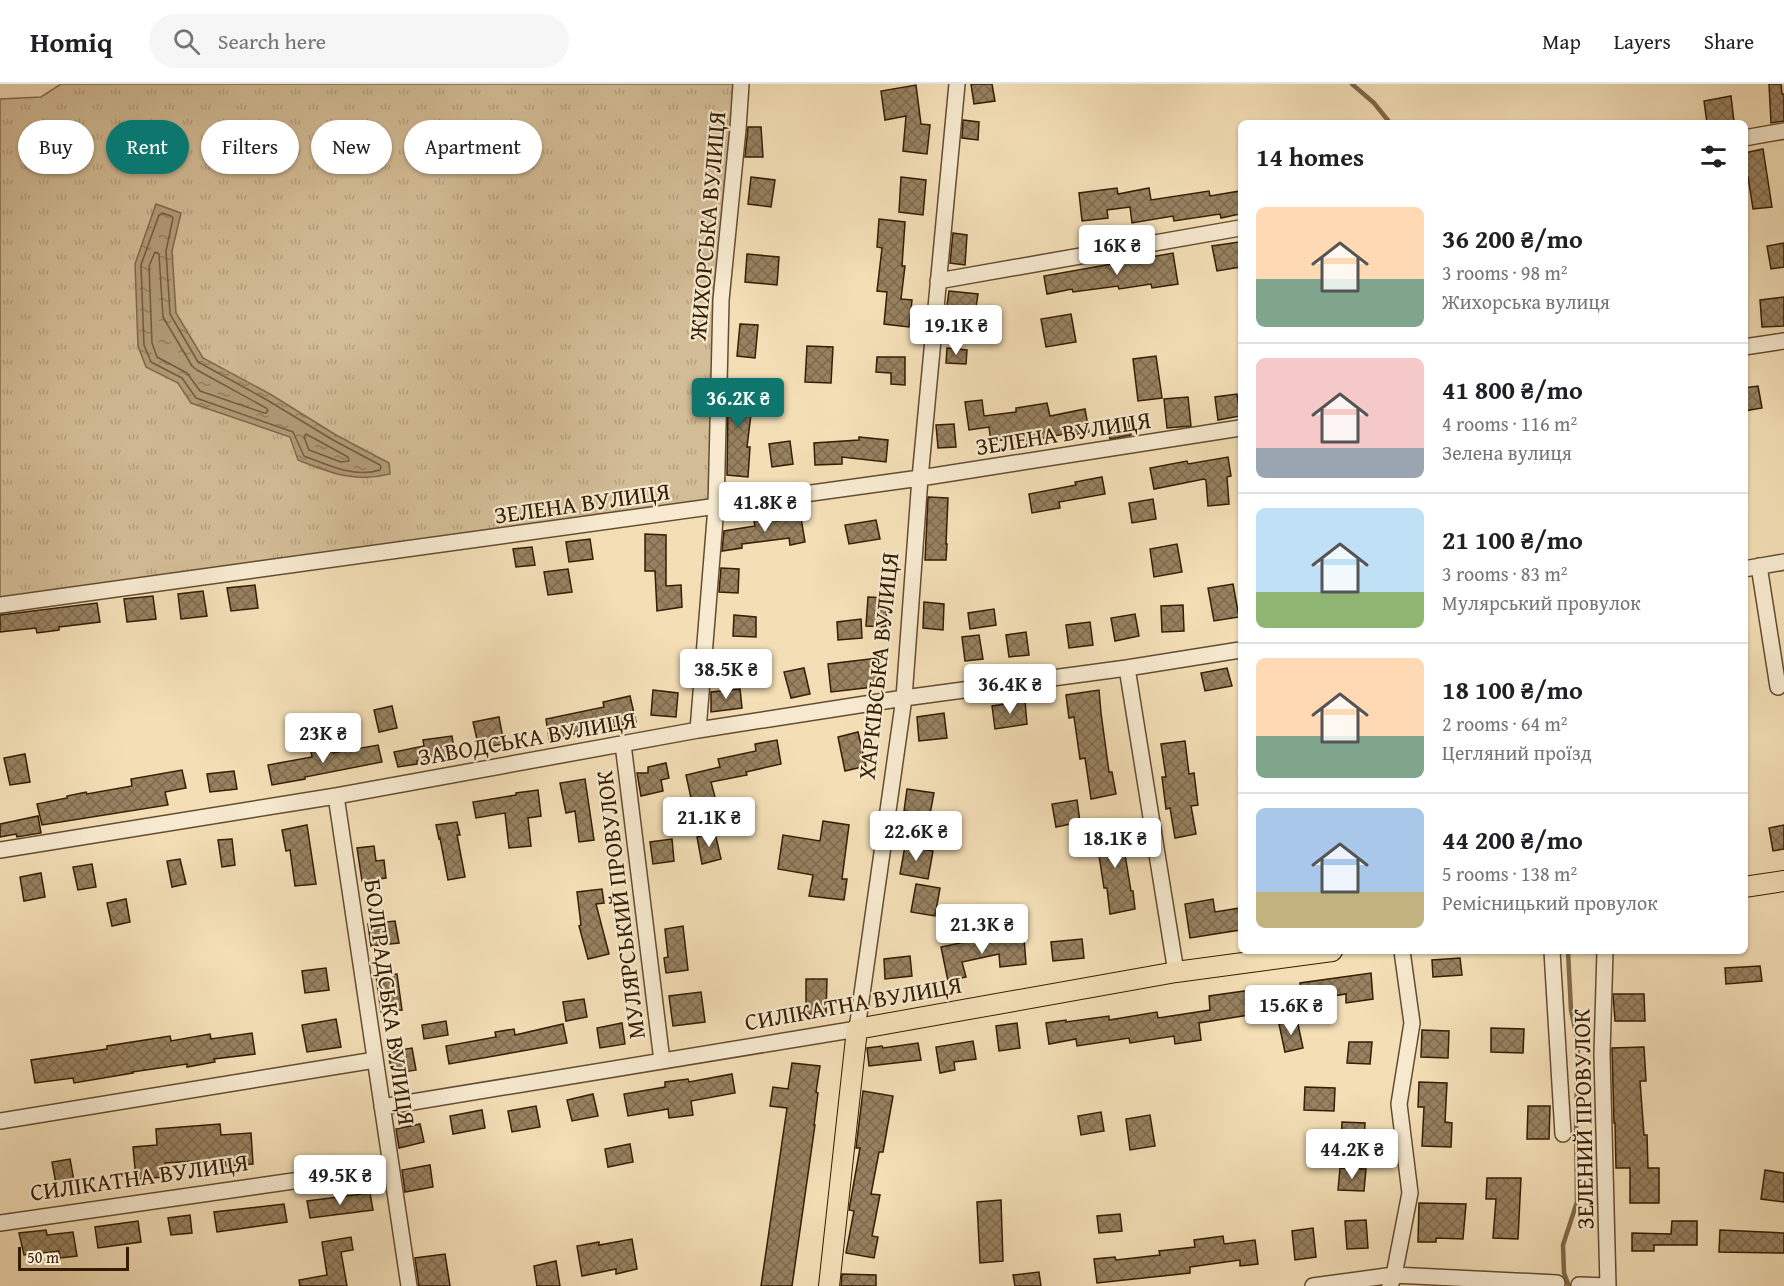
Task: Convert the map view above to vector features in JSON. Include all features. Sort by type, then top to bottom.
[{"type":"main road","points":[[1748,886],[1784,881]]},
{"type":"main road","name":"СИЛІКАТНА ВУЛИЦЯ","points":[[857,1029],[1176,972],[1310,954]]},
{"type":"main road","name":"ХАРКІВСЬКА ВУЛИЦЯ","points":[[830,1286],[857,1029]]},
{"type":"street","name":"ЖИХОРСЬКА ВУЛИЦЯ","points":[[698,730],[717,507],[721,300],[741,84]]},
{"type":"street","name":"ХАРКІВСЬКА ВУЛИЦЯ","points":[[857,1029],[904,698],[920,478],[957,84]]},
{"type":"street","points":[[1748,137],[1784,131]]},
{"type":"street","points":[[938,281],[1238,228]]},
{"type":"street","points":[[1748,346],[1784,341]]},
{"type":"street","name":"ЗЕЛЕНА ВУЛИЦЯ","points":[[0,605],[717,507],[1238,428]]},
{"type":"street","points":[[1778,687],[1752,567],[1784,562]]},
{"type":"street","name":"ЗАВОДСЬКА ВУЛИЦЯ","points":[[0,850],[336,796],[698,730],[1238,650]]},
{"type":"street","points":[[1127,668],[1176,972]]},
{"type":"street","name":"МУЛЯРСЬКИЙ ПРОВУЛОК","points":[[623,744],[662,1061]]},
{"type":"street","name":"БОЛГРАДСЬКА ВУЛИЦЯ","points":[[336,796],[409,1286]]},
{"type":"street","points":[[1392,1280],[1410,1193],[1399,1104],[1412,1023],[1402,954]]},
{"type":"street","name":"ЗЕЛЕНИЙ ПРОВУЛОК","points":[[1552,954],[1563,1134]]},
{"type":"street","name":"ЗЕЛЕНИЙ ПРОВУЛОК","points":[[1605,954],[1602,1054],[1608,1286]]},
{"type":"street","name":"СИЛІКАТНА ВУЛИЦЯ","points":[[382,1107],[857,1029]]},
{"type":"street","points":[[0,1121],[375,1060]]},
{"type":"street","name":"СИЛІКАТНА ВУЛИЦЯ","points":[[0,1223],[391,1167]]},
{"type":"street","points":[[1313,1286],[1392,1280],[1557,1283]]},
{"type":"street","points":[[1579,1284],[1608,1286]]},
{"type":"green space","points":[[61,84],[741,84],[716,507],[0,605],[0,99],[41,97]]},
{"type":"water","points":[[156,204],[181,213],[172,251],[176,313],[203,358],[389,463],[390,474],[377,477],[354,477],[332,473],[298,460],[290,437],[191,403],[178,383],[146,367],[138,346],[135,264]]},
{"type":"building","points":[[971,84],[992,84],[995,101],[974,104]]},
{"type":"building","points":[[1769,84],[1781,84],[1782,94],[1784,94],[1784,121],[1771,123]]},
{"type":"building","points":[[916,85],[921,124],[930,125],[927,154],[903,151],[906,116],[885,120],[881,91]]},
{"type":"building","points":[[1731,96],[1734,120],[1707,120],[1704,101]]},
{"type":"building","points":[[963,120],[979,122],[978,140],[962,138]]},
{"type":"building","points":[[748,127],[761,127],[763,157],[745,157]]},
{"type":"building","points":[[1763,149],[1772,207],[1753,209],[1748,177],[1748,152]]},
{"type":"building","points":[[751,177],[775,180],[771,207],[748,204]]},
{"type":"building","points":[[901,177],[926,180],[923,215],[899,212]]},
{"type":"building","points":[[1117,188],[1118,194],[1149,188],[1151,200],[1209,191],[1210,196],[1238,191],[1238,214],[1221,218],[1220,214],[1174,221],[1173,216],[1132,223],[1130,207],[1107,210],[1108,218],[1082,221],[1079,193]]},
{"type":"building","points":[[879,219],[905,222],[902,266],[905,266],[901,299],[912,300],[909,327],[884,324],[887,292],[877,291],[882,248],[877,247]]},
{"type":"building","points":[[953,233],[967,235],[965,265],[950,263]]},
{"type":"building","points":[[1238,242],[1238,267],[1217,271],[1212,246]]},
{"type":"building","points":[[1784,243],[1784,267],[1771,269],[1767,246]]},
{"type":"building","points":[[1173,253],[1178,284],[1152,288],[1151,284],[1119,289],[1118,286],[1073,292],[1072,289],[1047,294],[1044,276]]},
{"type":"building","points":[[747,254],[779,257],[777,285],[745,282]]},
{"type":"building","points":[[949,291],[978,294],[974,321],[945,319]]},
{"type":"building","points":[[1784,297],[1784,326],[1762,327],[1760,300]]},
{"type":"building","points":[[1071,314],[1076,342],[1046,347],[1041,319]]},
{"type":"building","points":[[740,324],[758,325],[755,358],[737,356]]},
{"type":"building","points":[[807,346],[833,347],[831,383],[805,382]]},
{"type":"building","points":[[947,348],[967,350],[966,364],[946,363]]},
{"type":"building","points":[[1156,356],[1162,398],[1138,401],[1133,359]]},
{"type":"building","points":[[877,357],[905,357],[905,385],[891,384],[891,373],[876,372]]},
{"type":"building","points":[[731,380],[750,382],[747,414],[751,414],[747,447],[750,447],[748,477],[727,475],[728,405]]},
{"type":"building","points":[[1758,386],[1762,408],[1748,410],[1748,387]]},
{"type":"building","points":[[1237,394],[1238,416],[1218,420],[1215,397]]},
{"type":"building","points":[[1188,397],[1191,426],[1167,428],[1164,399]]},
{"type":"building","points":[[982,400],[984,416],[1016,412],[1016,408],[1047,403],[1050,416],[1085,409],[1089,432],[1022,442],[1021,437],[991,442],[989,427],[969,430],[965,402]]},
{"type":"building","points":[[1128,418],[1131,435],[1110,439],[1107,421]]},
{"type":"building","points":[[954,424],[956,447],[938,448],[936,425]]},
{"type":"building","points":[[859,437],[888,440],[886,462],[842,457],[842,464],[815,465],[814,443],[859,440]]},
{"type":"building","points":[[790,441],[793,464],[772,467],[769,444]]},
{"type":"building","points":[[1228,457],[1231,476],[1227,477],[1229,504],[1208,506],[1206,480],[1204,479],[1154,489],[1150,468]]},
{"type":"building","points":[[1102,477],[1105,494],[1059,502],[1060,508],[1032,513],[1029,494],[1076,485],[1075,482]]},
{"type":"building","points":[[928,497],[948,498],[946,560],[925,560]]},
{"type":"building","points":[[1153,499],[1156,519],[1132,523],[1129,503]]},
{"type":"building","points":[[775,518],[776,521],[801,518],[805,542],[790,545],[789,538],[742,544],[742,548],[722,551],[724,531],[755,526],[754,521]]},
{"type":"building","points":[[876,520],[880,539],[849,544],[845,525]]},
{"type":"building","points":[[645,534],[666,535],[666,586],[681,585],[682,607],[657,611],[655,571],[645,571]]},
{"type":"building","points":[[590,539],[593,559],[569,562],[566,542]]},
{"type":"building","points":[[1177,544],[1182,572],[1154,577],[1150,549]]},
{"type":"building","points":[[532,547],[535,565],[516,567],[513,549]]},
{"type":"building","points":[[721,568],[739,569],[738,593],[719,592]]},
{"type":"building","points":[[568,569],[572,592],[548,595],[544,572]]},
{"type":"building","points":[[1233,584],[1238,617],[1214,621],[1208,588]]},
{"type":"building","points":[[255,585],[258,608],[231,611],[227,588]]},
{"type":"building","points":[[203,591],[207,616],[181,619],[178,594]]},
{"type":"building","points":[[153,596],[156,619],[127,622],[124,599]]},
{"type":"building","points":[[868,597],[887,598],[886,627],[866,626]]},
{"type":"building","points":[[924,602],[944,604],[943,630],[923,628]]},
{"type":"building","points":[[97,603],[100,622],[59,627],[59,630],[37,633],[36,628],[0,632],[0,615]]},
{"type":"building","points":[[1183,605],[1184,631],[1162,632],[1161,606]]},
{"type":"building","points":[[994,609],[996,625],[970,629],[968,613]]},
{"type":"building","points":[[1135,614],[1139,636],[1115,641],[1111,618]]},
{"type":"building","points":[[734,615],[756,617],[756,637],[733,636]]},
{"type":"building","points":[[861,619],[862,638],[838,640],[837,622]]},
{"type":"building","points":[[1090,622],[1093,645],[1069,648],[1066,625]]},
{"type":"building","points":[[1026,632],[1029,655],[1009,657],[1006,635]]},
{"type":"building","points":[[979,635],[983,659],[965,661],[962,637]]},
{"type":"building","points":[[878,658],[882,686],[831,692],[828,664]]},
{"type":"building","points":[[804,668],[810,694],[791,698],[784,672]]},
{"type":"building","points":[[1227,668],[1232,686],[1205,691],[1201,673]]},
{"type":"building","points":[[740,689],[742,708],[711,712],[711,692]]},
{"type":"building","points":[[653,690],[678,693],[676,717],[651,715]]},
{"type":"building","points":[[1099,690],[1109,772],[1112,772],[1116,794],[1091,799],[1085,758],[1080,759],[1074,717],[1069,718],[1066,695]]},
{"type":"building","points":[[630,696],[636,722],[549,739],[546,719],[604,707],[603,702]]},
{"type":"building","points":[[1025,701],[1027,724],[995,729],[992,706]]},
{"type":"building","points":[[392,706],[397,728],[379,732],[374,710]]},
{"type":"building","points":[[944,713],[947,738],[919,741],[917,717]]},
{"type":"building","points":[[499,717],[504,744],[479,748],[473,722]]},
{"type":"building","points":[[858,732],[866,766],[845,771],[838,737]]},
{"type":"building","points":[[452,736],[455,756],[417,761],[417,764],[398,767],[394,752],[424,746],[423,740]]},
{"type":"building","points":[[777,740],[781,764],[746,772],[747,775],[711,782],[716,801],[693,807],[686,775],[720,767],[718,759],[756,751],[755,744]]},
{"type":"building","points":[[1185,741],[1189,774],[1194,773],[1198,805],[1191,806],[1196,834],[1175,838],[1170,808],[1166,809],[1162,777],[1166,777],[1161,744]]},
{"type":"building","points":[[378,745],[382,762],[272,785],[268,765],[312,757],[311,752],[332,748],[333,753]]},
{"type":"building","points":[[25,754],[30,782],[10,785],[4,758]]},
{"type":"building","points":[[666,763],[669,778],[661,780],[663,791],[641,796],[637,773],[648,773],[648,767]]},
{"type":"building","points":[[182,770],[186,788],[165,792],[168,805],[42,825],[37,804],[86,792],[87,794],[132,786],[131,779]]},
{"type":"building","points":[[234,771],[237,789],[210,792],[207,774]]},
{"type":"building","points":[[585,779],[594,840],[579,842],[575,811],[566,813],[560,783]]},
{"type":"building","points":[[907,789],[934,793],[930,814],[904,811]]},
{"type":"building","points":[[538,790],[541,816],[528,818],[531,846],[509,848],[505,813],[476,818],[473,802]]},
{"type":"building","points":[[1077,800],[1080,822],[1056,827],[1052,804]]},
{"type":"building","points":[[38,816],[41,833],[0,837],[0,824]]},
{"type":"building","points":[[823,821],[849,825],[842,879],[847,879],[844,900],[809,896],[813,875],[778,869],[783,835],[820,841]]},
{"type":"building","points":[[457,822],[460,835],[457,835],[465,877],[448,880],[436,825]]},
{"type":"building","points":[[1120,824],[1135,909],[1110,914],[1095,829]]},
{"type":"building","points":[[307,825],[316,884],[295,886],[290,850],[286,851],[282,830]]},
{"type":"building","points":[[1784,825],[1784,849],[1773,851],[1769,828]]},
{"type":"building","points":[[715,833],[721,859],[702,864],[697,837]]},
{"type":"building","points":[[232,839],[235,865],[222,867],[218,840]]},
{"type":"building","points":[[672,839],[674,861],[653,864],[650,842]]},
{"type":"building","points":[[374,846],[376,861],[384,860],[386,878],[362,881],[357,848]]},
{"type":"building","points":[[905,846],[933,851],[928,879],[900,874]]},
{"type":"building","points":[[180,859],[186,884],[172,887],[167,861]]},
{"type":"building","points":[[92,864],[96,887],[78,890],[73,867]]},
{"type":"building","points":[[41,873],[45,897],[24,901],[20,877]]},
{"type":"building","points":[[916,884],[940,888],[935,916],[911,912]]},
{"type":"building","points":[[602,889],[604,903],[596,904],[609,954],[588,959],[579,926],[581,925],[577,892]]},
{"type":"building","points":[[126,899],[130,922],[112,926],[107,903]]},
{"type":"building","points":[[1213,899],[1215,912],[1238,908],[1238,930],[1190,938],[1185,904]]},
{"type":"building","points":[[395,921],[399,943],[371,946],[368,924]]},
{"type":"building","points":[[683,926],[688,970],[666,973],[664,958],[668,957],[665,929]]},
{"type":"building","points":[[1024,938],[1026,964],[1000,967],[999,954],[962,962],[966,977],[948,981],[941,947],[979,939],[979,942]]},
{"type":"building","points":[[1082,939],[1084,958],[1053,961],[1051,942]]},
{"type":"building","points":[[910,956],[912,976],[885,979],[884,959]]},
{"type":"building","points":[[1460,958],[1462,975],[1433,977],[1432,960]]},
{"type":"building","points":[[1760,966],[1762,981],[1726,984],[1725,968]]},
{"type":"building","points":[[326,968],[329,990],[305,993],[302,971]]},
{"type":"building","points":[[1371,973],[1373,999],[1346,1003],[1346,994],[1302,1001],[1300,983]]},
{"type":"building","points":[[397,974],[402,1010],[381,1012],[376,976]]},
{"type":"building","points":[[806,979],[827,979],[826,1014],[806,1014]]},
{"type":"building","points":[[1265,988],[1268,1012],[1199,1023],[1201,1040],[1175,1044],[1174,1036],[1130,1043],[1129,1038],[1077,1046],[1076,1039],[1049,1044],[1046,1023],[1109,1016],[1109,1020],[1157,1012],[1158,1018],[1210,1010],[1209,996]]},
{"type":"building","points":[[701,992],[705,1022],[673,1026],[669,996]]},
{"type":"building","points":[[1613,994],[1644,994],[1645,1021],[1615,1021]]},
{"type":"building","points":[[584,999],[587,1017],[566,1021],[563,1002]]},
{"type":"building","points":[[336,1019],[341,1047],[307,1052],[302,1025]]},
{"type":"building","points":[[1297,1020],[1303,1048],[1285,1052],[1279,1024]]},
{"type":"building","points":[[446,1021],[448,1035],[424,1039],[422,1025]]},
{"type":"building","points":[[622,1023],[625,1044],[600,1048],[597,1028]]},
{"type":"building","points":[[1017,1023],[1020,1048],[999,1051],[996,1026]]},
{"type":"building","points":[[563,1024],[567,1043],[449,1064],[446,1046],[496,1037],[495,1032],[514,1029],[515,1035]]},
{"type":"building","points":[[1491,1028],[1524,1029],[1523,1053],[1491,1052]]},
{"type":"building","points":[[1422,1030],[1449,1031],[1448,1058],[1421,1057]]},
{"type":"building","points":[[252,1033],[255,1054],[214,1059],[215,1062],[187,1067],[187,1064],[74,1083],[73,1078],[35,1083],[31,1060],[107,1049],[107,1046],[170,1036],[171,1041],[210,1034],[211,1039]]},
{"type":"building","points":[[973,1041],[976,1059],[954,1062],[955,1070],[940,1073],[936,1047]]},
{"type":"building","points":[[1349,1042],[1372,1042],[1370,1064],[1347,1063]]},
{"type":"building","points":[[918,1043],[921,1060],[869,1066],[867,1048]]},
{"type":"building","points":[[1644,1047],[1646,1081],[1640,1081],[1644,1135],[1647,1135],[1648,1168],[1659,1168],[1659,1203],[1630,1203],[1630,1168],[1616,1168],[1612,1048]]},
{"type":"building","points":[[412,1048],[416,1070],[392,1074],[388,1052]]},
{"type":"building","points":[[792,1063],[820,1066],[815,1125],[792,1286],[761,1286],[787,1108],[770,1106],[773,1087],[788,1089]]},
{"type":"building","points":[[732,1074],[735,1093],[691,1101],[693,1115],[669,1118],[668,1109],[628,1116],[624,1094],[665,1087],[665,1082],[688,1079],[689,1082]]},
{"type":"building","points":[[1419,1082],[1447,1083],[1445,1122],[1452,1123],[1451,1147],[1422,1146],[1424,1107],[1418,1107]]},
{"type":"building","points":[[1305,1087],[1335,1088],[1334,1111],[1304,1110]]},
{"type":"building","points":[[863,1091],[893,1096],[883,1152],[879,1152],[871,1194],[880,1195],[872,1236],[878,1237],[874,1258],[846,1253],[854,1211],[849,1210],[860,1148],[856,1148]]},
{"type":"building","points":[[593,1094],[598,1116],[572,1121],[567,1100]]},
{"type":"building","points":[[536,1106],[540,1127],[512,1132],[508,1111]]},
{"type":"building","points":[[1528,1106],[1550,1106],[1549,1139],[1527,1139]]},
{"type":"building","points":[[482,1110],[485,1128],[453,1134],[450,1116]]},
{"type":"building","points":[[1101,1112],[1104,1131],[1081,1135],[1078,1116]]},
{"type":"building","points":[[1150,1115],[1155,1146],[1130,1150],[1126,1119]]},
{"type":"building","points":[[1342,1122],[1365,1123],[1364,1144],[1341,1144]]},
{"type":"building","points":[[220,1124],[221,1135],[251,1133],[253,1164],[225,1166],[225,1159],[165,1163],[166,1177],[136,1179],[133,1147],[157,1145],[156,1129]]},
{"type":"building","points":[[420,1124],[424,1142],[399,1148],[396,1129]]},
{"type":"building","points":[[630,1144],[633,1162],[608,1167],[605,1149]]},
{"type":"building","points":[[70,1159],[74,1181],[56,1184],[52,1162]]},
{"type":"building","points":[[430,1165],[433,1187],[405,1192],[402,1170]]},
{"type":"building","points":[[1340,1168],[1366,1169],[1364,1191],[1338,1190]]},
{"type":"building","points":[[1765,1170],[1784,1173],[1784,1202],[1761,1199]]},
{"type":"building","points":[[1487,1178],[1521,1178],[1518,1239],[1493,1238],[1496,1199],[1486,1199]]},
{"type":"building","points":[[370,1193],[373,1210],[310,1218],[307,1201]]},
{"type":"building","points":[[1001,1200],[1003,1261],[980,1263],[977,1202]]},
{"type":"building","points":[[1419,1203],[1466,1204],[1463,1239],[1436,1238],[1436,1242],[1418,1242]]},
{"type":"building","points":[[284,1204],[287,1222],[217,1232],[214,1212]]},
{"type":"building","points":[[1120,1214],[1122,1231],[1099,1233],[1097,1216]]},
{"type":"building","points":[[190,1215],[192,1233],[171,1235],[168,1218]]},
{"type":"building","points":[[1366,1220],[1368,1248],[1347,1249],[1345,1221]]},
{"type":"building","points":[[138,1221],[141,1242],[98,1248],[95,1227]]},
{"type":"building","points":[[1672,1221],[1697,1221],[1697,1245],[1654,1245],[1654,1251],[1632,1251],[1632,1233],[1671,1234]]},
{"type":"building","points":[[1313,1228],[1316,1257],[1295,1260],[1292,1231]]},
{"type":"building","points":[[46,1230],[47,1235],[73,1232],[77,1256],[60,1258],[59,1251],[24,1255],[19,1233]]},
{"type":"building","points":[[1720,1230],[1784,1233],[1784,1253],[1719,1252]]},
{"type":"building","points":[[1223,1236],[1224,1244],[1255,1240],[1258,1264],[1240,1266],[1240,1260],[1190,1267],[1190,1273],[1097,1283],[1094,1259],[1115,1257],[1116,1260],[1160,1255],[1159,1251],[1195,1247],[1194,1240]]},
{"type":"building","points":[[351,1237],[353,1250],[341,1252],[347,1286],[300,1286],[299,1280],[327,1275],[322,1242]]},
{"type":"building","points":[[632,1239],[637,1269],[616,1274],[616,1269],[582,1276],[577,1246]]},
{"type":"building","points":[[445,1254],[450,1286],[419,1286],[415,1258]]},
{"type":"building","points":[[556,1261],[560,1286],[537,1286],[534,1266]]},
{"type":"building","points":[[1039,1272],[1041,1286],[1015,1286],[1013,1275]]},
{"type":"building","points":[[842,1274],[876,1275],[876,1286],[841,1286]]},
{"type":"waterway","points":[[1352,84],[1374,103],[1388,120]]},
{"type":"waterway","points":[[1568,954],[1571,1010],[1578,1044],[1577,1202],[1563,1245],[1564,1273],[1569,1286]]}]
